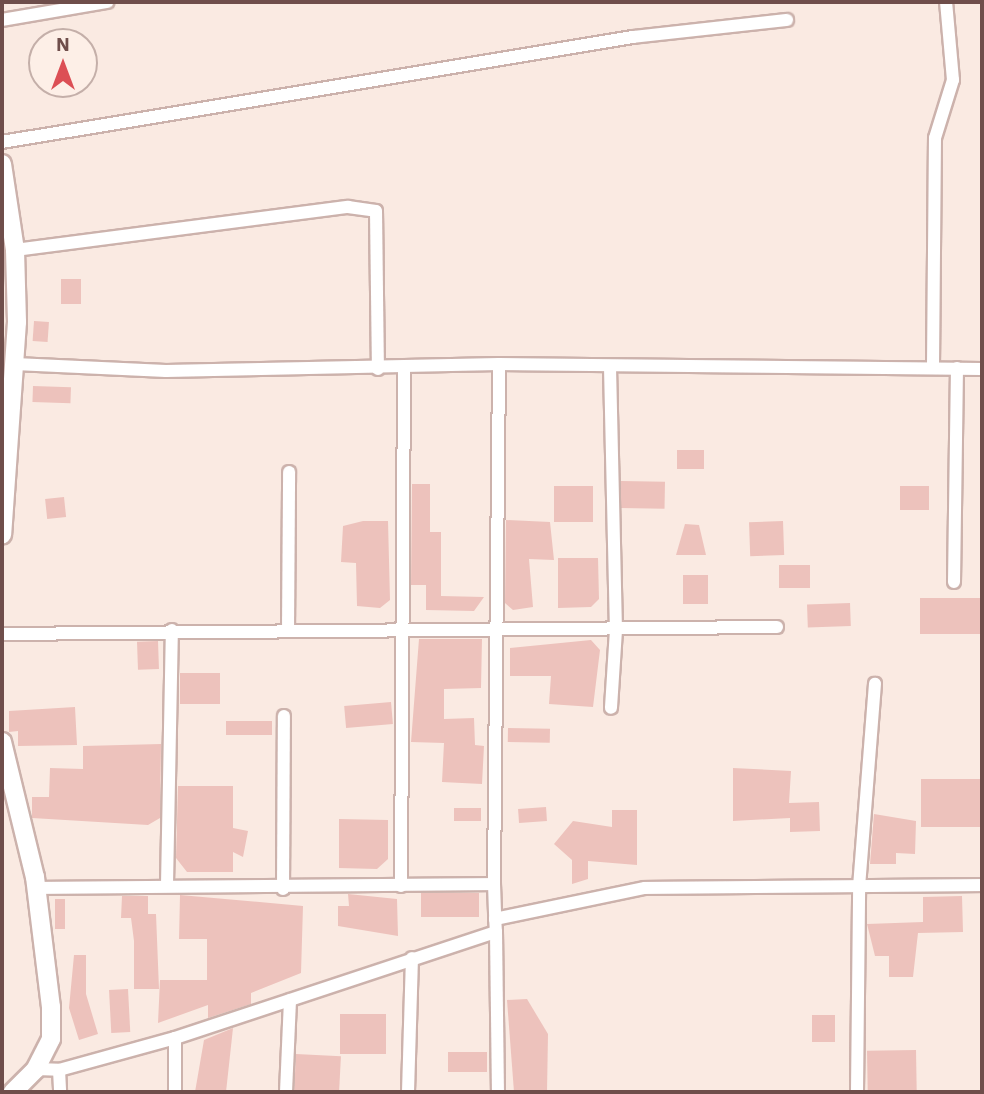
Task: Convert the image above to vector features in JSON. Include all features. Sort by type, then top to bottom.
[{"type":"main road","points":[[2,164],[15,250],[8,276],[11,356],[2,534]]},
{"type":"main road","points":[[2,741],[36,888],[51,1007],[51,1039],[36,1069],[13,1092]]},
{"type":"street","points":[[2,20],[107,2]]},
{"type":"street","points":[[933,366],[935,138],[953,80],[946,2]]},
{"type":"street","points":[[2,142],[621,39],[787,19]]},
{"type":"street","points":[[15,250],[348,207],[376,211],[379,369]]},
{"type":"street","points":[[11,356],[404,370],[499,364],[610,367],[933,366],[982,369]]},
{"type":"street","points":[[498,1092],[494,884],[501,626],[499,364]]},
{"type":"street","points":[[610,367],[616,630],[611,708]]},
{"type":"street","points":[[954,582],[957,368]]},
{"type":"street","points":[[401,886],[404,370]]},
{"type":"street","points":[[288,630],[289,472]]},
{"type":"street","points":[[2,634],[403,626],[616,630],[777,627]]},
{"type":"street","points":[[167,885],[172,631]]},
{"type":"street","points":[[857,1092],[859,887],[875,684]]},
{"type":"street","points":[[283,889],[284,716]]},
{"type":"street","points":[[36,888],[167,885],[283,889],[494,884]]},
{"type":"street","points":[[36,1069],[59,1070],[175,1038],[412,958],[496,926],[645,888],[982,885]]},
{"type":"street","points":[[408,1092],[412,958]]},
{"type":"street","points":[[286,1092],[290,1000]]},
{"type":"street","points":[[175,1038],[175,1092]]},
{"type":"street","points":[[59,1070],[60,1092]]},
{"type":"building","points":[[61,279],[81,279],[81,304],[61,304]]},
{"type":"building","points":[[34,321],[49,322],[48,342],[33,341]]},
{"type":"building","points":[[33,386],[71,387],[70,403],[32,402]]},
{"type":"building","points":[[677,450],[704,450],[704,469],[677,469]]},
{"type":"building","points":[[621,481],[665,482],[665,509],[621,508]]},
{"type":"building","points":[[412,484],[430,484],[430,532],[441,532],[441,596],[484,597],[474,611],[426,610],[426,585],[411,585]]},
{"type":"building","points":[[554,486],[593,486],[593,522],[554,522]]},
{"type":"building","points":[[900,486],[929,486],[929,510],[900,510]]},
{"type":"building","points":[[64,497],[66,517],[47,519],[45,499]]},
{"type":"building","points":[[506,520],[550,522],[554,560],[529,559],[533,607],[513,610],[505,603]]},
{"type":"building","points":[[363,521],[388,521],[390,600],[380,608],[357,606],[356,563],[341,562],[343,526]]},
{"type":"building","points":[[783,521],[784,555],[750,556],[749,522]]},
{"type":"building","points":[[685,524],[699,525],[706,555],[676,555]]},
{"type":"building","points":[[558,558],[598,558],[599,599],[591,607],[558,608]]},
{"type":"building","points":[[779,565],[810,565],[810,588],[779,588]]},
{"type":"building","points":[[683,575],[708,575],[708,604],[683,604]]},
{"type":"building","points":[[920,598],[982,598],[982,634],[920,634]]},
{"type":"building","points":[[850,603],[851,626],[808,627],[807,605]]},
{"type":"building","points":[[419,639],[482,639],[481,688],[444,689],[444,719],[474,718],[475,745],[484,746],[482,784],[442,782],[444,743],[411,742]]},
{"type":"building","points":[[591,640],[600,650],[593,707],[549,704],[551,676],[510,676],[510,648]]},
{"type":"building","points":[[158,641],[159,669],[138,670],[137,642]]},
{"type":"building","points":[[180,673],[220,673],[220,704],[180,704]]},
{"type":"building","points":[[391,702],[393,724],[346,728],[344,706]]},
{"type":"building","points":[[75,707],[77,745],[18,746],[18,731],[9,732],[9,711]]},
{"type":"building","points":[[226,721],[272,721],[272,735],[226,735]]},
{"type":"building","points":[[508,728],[550,729],[550,743],[508,742]]},
{"type":"building","points":[[161,744],[160,818],[148,825],[32,818],[32,797],[49,797],[50,768],[83,769],[83,746]]},
{"type":"building","points":[[733,768],[791,771],[789,803],[819,802],[820,831],[790,832],[790,818],[733,821]]},
{"type":"building","points":[[921,779],[980,779],[980,827],[921,827]]},
{"type":"building","points":[[178,786],[233,786],[233,828],[248,831],[243,857],[233,852],[233,872],[187,872],[176,858]]},
{"type":"building","points":[[546,807],[547,821],[519,823],[518,809]]},
{"type":"building","points":[[454,808],[481,808],[481,821],[454,821]]},
{"type":"building","points":[[612,810],[637,810],[637,865],[588,861],[588,879],[572,884],[572,860],[554,844],[573,821],[612,827]]},
{"type":"building","points":[[874,814],[916,821],[915,854],[896,853],[896,864],[870,864]]},
{"type":"building","points":[[339,819],[388,820],[388,859],[377,869],[339,868]]},
{"type":"building","points":[[421,893],[479,893],[479,917],[421,917]]},
{"type":"building","points":[[348,894],[397,899],[398,936],[338,926],[338,906],[349,906]]},
{"type":"building","points":[[180,895],[303,906],[301,973],[251,993],[251,1004],[208,1018],[208,1005],[158,1023],[160,980],[207,980],[207,939],[179,939]]},
{"type":"building","points":[[122,896],[148,896],[148,914],[156,914],[159,989],[134,989],[134,941],[131,918],[121,918]]},
{"type":"building","points":[[962,896],[963,932],[918,933],[913,977],[889,977],[889,956],[875,956],[867,924],[923,922],[923,897]]},
{"type":"building","points":[[55,899],[65,899],[65,929],[55,929]]},
{"type":"building","points":[[74,955],[86,955],[86,994],[98,1034],[79,1040],[69,1008]]},
{"type":"building","points":[[128,989],[130,1032],[111,1033],[109,990]]},
{"type":"building","points":[[527,999],[548,1034],[547,1092],[514,1092],[507,1000]]},
{"type":"building","points":[[340,1014],[386,1014],[386,1054],[340,1054]]},
{"type":"building","points":[[812,1015],[835,1015],[835,1042],[812,1042]]},
{"type":"building","points":[[233,1028],[226,1092],[195,1092],[204,1040]]},
{"type":"building","points":[[916,1050],[917,1092],[868,1092],[867,1051]]},
{"type":"building","points":[[448,1052],[487,1052],[487,1072],[448,1072]]},
{"type":"building","points":[[296,1054],[341,1056],[339,1092],[294,1092]]}]
